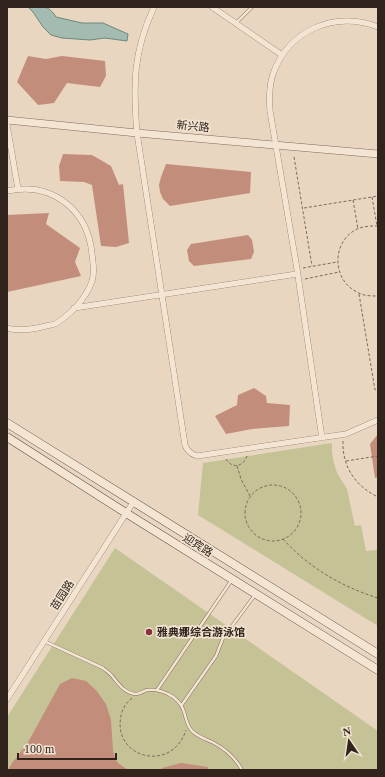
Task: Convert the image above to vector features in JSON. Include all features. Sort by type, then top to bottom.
[{"type":"main road","name":"迎宾路","points":[[7,423],[378,654]]},
{"type":"main road","name":"迎宾路","points":[[7,437],[378,670]]},
{"type":"street","points":[[154,7],[142,36],[138,55],[135,74],[135,107],[137,133],[187,449],[193,455],[197,456],[224,453],[346,434],[378,420]]},
{"type":"street","points":[[212,7],[282,55]]},
{"type":"street","points":[[322,438],[297,272],[270,111],[270,86],[277,63],[282,55],[292,43],[311,29],[335,21],[347,20],[359,21],[378,27]]},
{"type":"street","name":"新兴路","points":[[7,120],[378,154]]},
{"type":"street","points":[[7,125],[18,188]]},
{"type":"street","points":[[7,184],[8,190],[18,188],[43,192],[66,202],[78,215],[89,236],[92,248],[94,270],[93,280],[84,298],[68,315],[55,324],[25,330],[7,328]]},
{"type":"street","points":[[74,308],[297,272]]},
{"type":"street","name":"苗园路","points":[[7,699],[134,501]]},
{"type":"lane","points":[[236,23],[252,7]]},
{"type":"lane","points":[[157,690],[232,579]]},
{"type":"lane","points":[[181,706],[216,656],[224,638],[256,594]]},
{"type":"lane","points":[[44,641],[103,668],[111,674],[121,687],[128,692],[137,694],[148,690],[157,690],[170,694],[178,701],[184,710],[186,720],[192,731],[216,744],[230,755],[242,770]]},
{"type":"path","points":[[294,157],[312,266]]},
{"type":"path","points":[[372,196],[378,226],[367,226],[358,229],[348,236],[341,245],[338,256],[338,267],[341,277],[348,286],[359,293],[368,296],[378,296]]},
{"type":"path","points":[[302,208],[378,196]]},
{"type":"path","points":[[353,200],[358,229]]},
{"type":"path","points":[[297,272],[312,266],[338,262]]},
{"type":"path","points":[[298,280],[340,272]]},
{"type":"path","points":[[359,293],[375,390],[378,389]]},
{"type":"path","points":[[342,434],[342,449],[345,461],[351,474],[356,481],[378,497]]},
{"type":"path","points":[[224,453],[226,460],[229,463],[232,465],[237,465],[243,463],[247,457],[246,449]]},
{"type":"path","points":[[345,461],[378,456]]},
{"type":"path","points":[[237,465],[241,479],[250,496]]},
{"type":"path","points":[[275,484],[283,486],[291,491],[297,498],[300,506],[301,514],[295,531],[288,537],[282,539],[270,541],[261,538],[253,532],[247,524],[245,515],[246,505],[250,496],[266,485],[275,484]]},
{"type":"path","points":[[282,539],[300,556],[326,575],[356,590],[378,598]]},
{"type":"path","points":[[137,694],[128,701],[122,711],[120,722],[121,733],[126,743],[134,751],[144,756],[155,757],[174,749],[182,741],[186,731],[186,720]]},
{"type":"shaded area","points":[[28,7],[44,7],[50,10],[56,17],[82,23],[103,23],[128,34],[127,41],[105,38],[90,40],[62,38],[51,35]]},
{"type":"shaded area","points":[[332,443],[334,463],[337,473],[347,489],[355,526],[361,525],[366,551],[378,550],[378,626],[198,515],[203,463]]},
{"type":"shaded area","name":"雅典娜综合游泳馆","points":[[115,548],[378,731],[378,770],[7,770],[7,717]]},
{"type":"building","points":[[28,56],[46,59],[62,56],[105,61],[106,76],[100,87],[67,83],[54,103],[38,105],[17,82]]},
{"type":"building","points":[[63,154],[92,155],[111,166],[119,185],[123,184],[129,243],[116,247],[101,246],[92,185],[84,182],[60,181],[59,166]]},
{"type":"building","points":[[166,164],[251,172],[250,193],[170,206],[163,199],[159,185]]},
{"type":"building","points":[[49,213],[46,224],[80,248],[75,262],[81,276],[7,292],[7,215]]},
{"type":"building","points":[[248,235],[252,240],[254,252],[251,259],[194,266],[189,261],[187,250],[191,244]]},
{"type":"building","points":[[254,388],[266,396],[267,403],[290,405],[289,426],[252,429],[226,434],[215,416],[237,405],[238,395]]},
{"type":"building","points":[[378,434],[378,477],[375,478],[370,444]]},
{"type":"building","points":[[72,678],[86,681],[96,690],[106,704],[111,720],[115,758],[118,763],[128,770],[8,770],[27,744],[60,684]]},
{"type":"building","points":[[181,763],[208,767],[208,770],[162,770],[162,768]]},
{"type":"place","name":"雅典娜综合游泳馆","points":[[149,632]]}]
